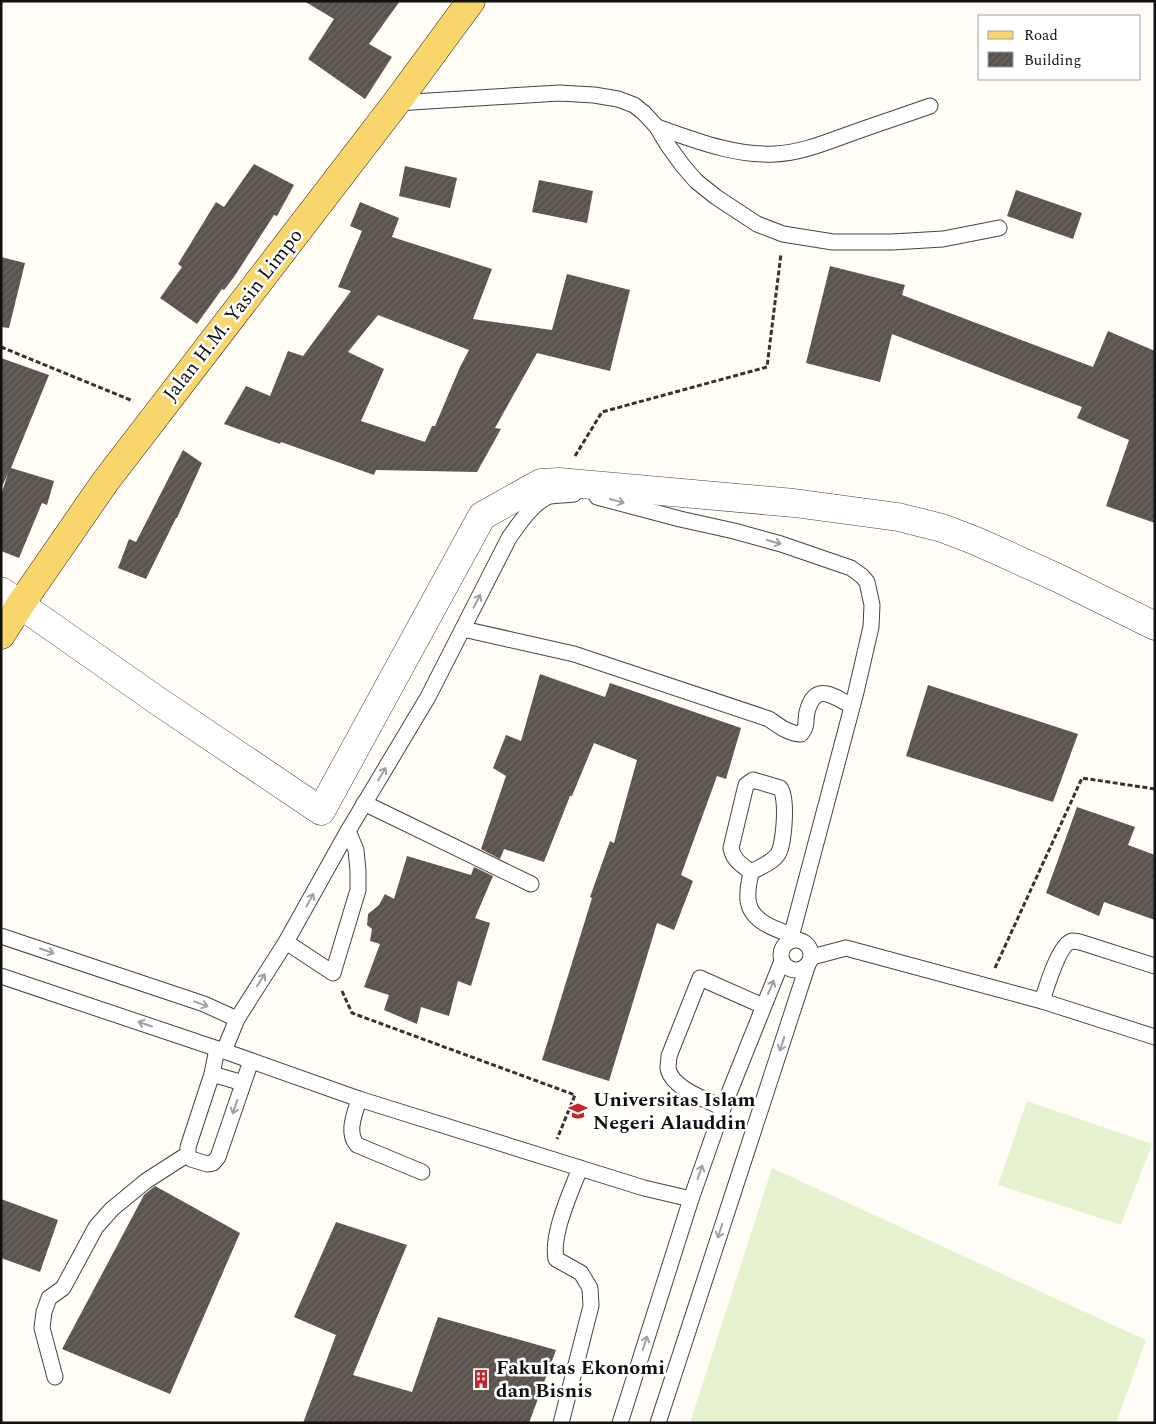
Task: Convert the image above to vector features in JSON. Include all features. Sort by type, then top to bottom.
[{"type":"main road","name":"Jalan H.M. Yasin Limpo","points":[[1,635],[11,598],[159,412],[396,103],[471,1]]},
{"type":"street","points":[[11,598],[321,811],[482,516],[541,483],[559,482],[794,503],[898,517],[942,528],[976,541],[1058,578],[1155,626]]},
{"type":"lane","points":[[396,103],[559,93],[594,95],[618,99],[634,105],[657,127],[667,144],[696,181],[716,197],[757,224],[783,234],[833,242],[892,242],[943,240],[999,228]]},
{"type":"lane","points":[[657,127],[703,144],[739,152],[775,154],[807,149],[930,106]]},
{"type":"lane","points":[[251,1061],[218,1157],[213,1163],[207,1164],[191,1159],[188,1154],[188,1147],[220,1050],[237,1019],[286,942],[364,803],[428,697],[510,538],[520,522],[541,500],[550,496],[576,494],[604,497],[680,519],[780,544],[851,568],[867,582],[872,604],[871,627],[791,938],[781,953],[782,961],[787,968],[802,970],[810,961],[846,948],[1042,1001],[1155,1037]]},
{"type":"lane","points":[[463,629],[574,654],[769,720],[796,734],[801,734],[805,730],[807,713],[812,698],[816,694],[830,695],[852,706]]},
{"type":"lane","points":[[658,1423],[810,961],[810,949],[806,943],[791,938],[766,925],[755,917],[750,908],[747,894],[751,872],[772,860],[778,854],[782,845],[784,802],[784,794],[780,788],[753,780],[746,785],[731,848],[732,855],[737,861],[751,872]]},
{"type":"lane","points":[[364,803],[531,884]]},
{"type":"lane","points":[[286,942],[333,974],[358,890],[356,850],[348,831]]},
{"type":"lane","points":[[1,936],[204,1004],[237,1019]]},
{"type":"lane","points":[[1042,1001],[1061,951],[1066,944],[1072,941],[1155,966]]},
{"type":"lane","points":[[620,1423],[691,1198],[723,1108],[782,961]]},
{"type":"lane","points":[[1,976],[359,1099],[644,1188],[691,1198]]},
{"type":"lane","points":[[723,1108],[684,1089],[674,1081],[668,1069],[669,1056],[700,978],[763,1006]]},
{"type":"lane","points":[[212,1074],[244,1083]]},
{"type":"lane","points":[[359,1099],[351,1131],[352,1140],[357,1145],[422,1172]]},
{"type":"lane","points":[[55,1377],[42,1328],[44,1312],[49,1298],[63,1288],[96,1227],[112,1209],[146,1181],[188,1154]]},
{"type":"lane","points":[[561,1423],[591,1306],[590,1288],[581,1273],[556,1259],[554,1250],[562,1217],[580,1168]]},
{"type":"path","points":[[559,482],[602,412],[767,367],[783,234]]},
{"type":"path","points":[[1,347],[159,412]]},
{"type":"path","points":[[987,986],[1082,778],[1155,789]]},
{"type":"path","points":[[333,974],[352,1013],[575,1095],[550,1158]]},
{"type":"green space","points":[[1027,1101],[1152,1144],[1121,1225],[998,1185]]},
{"type":"green space","points":[[772,1168],[1146,1340],[1116,1423],[690,1423]]},
{"type":"building","points":[[304,1],[400,1],[369,44],[392,57],[365,99],[308,59],[334,19]]},
{"type":"building","points":[[254,164],[294,185],[277,216],[274,215],[234,277],[224,290],[222,289],[197,324],[160,298],[182,267],[178,264],[216,202],[224,207]]},
{"type":"building","points":[[405,166],[457,178],[450,208],[399,196]]},
{"type":"building","points":[[539,180],[593,191],[587,223],[532,212]]},
{"type":"building","points":[[1016,190],[1082,213],[1073,239],[1007,216]]},
{"type":"building","points":[[360,202],[399,218],[392,237],[492,269],[473,319],[552,330],[567,274],[630,290],[610,371],[537,353],[495,428],[501,429],[477,472],[376,470],[374,475],[224,424],[246,386],[270,396],[288,351],[303,356],[351,291],[338,287],[362,231],[350,226]],"holes":[[[378,315],[469,350],[435,426],[432,426],[425,442],[361,421],[384,369],[348,352]]]},
{"type":"building","points":[[1,257],[25,263],[9,328],[1,327]]},
{"type":"building","points":[[830,266],[905,285],[902,295],[1093,367],[1108,331],[1155,351],[1155,523],[1106,506],[1129,440],[1077,418],[1082,407],[892,334],[880,382],[806,363]]},
{"type":"building","points":[[1,358],[49,375],[11,468],[54,481],[47,505],[42,503],[19,558],[1,551],[1,495],[8,473],[1,489]]},
{"type":"building","points":[[183,450],[202,463],[146,579],[118,568],[129,539],[136,542]]},
{"type":"building","points":[[540,674],[605,697],[610,683],[741,728],[726,779],[717,776],[681,875],[693,881],[674,930],[657,923],[609,1081],[542,1060],[592,898],[590,897],[610,841],[614,843],[637,760],[594,743],[572,796],[570,796],[544,862],[504,849],[500,859],[481,849],[506,776],[493,768],[506,735],[521,741]]},
{"type":"building","points":[[928,685],[1078,734],[1053,802],[906,756]]},
{"type":"building","points":[[1077,807],[1135,827],[1128,845],[1155,855],[1155,920],[1104,902],[1099,916],[1046,893]]},
{"type":"building","points":[[407,856],[471,875],[474,867],[493,876],[475,918],[490,923],[471,986],[458,981],[449,1016],[421,1007],[417,1024],[384,1010],[389,995],[364,987],[380,944],[370,941],[372,929],[367,925],[368,914],[379,905],[385,894],[394,899]]},
{"type":"building","points":[[155,1186],[240,1233],[170,1394],[62,1349],[144,1195]]},
{"type":"building","points":[[1,1199],[58,1220],[40,1272],[1,1258]]},
{"type":"building","name":"Fakultas Ekonomi dan Bisnis","points":[[336,1222],[407,1245],[353,1375],[412,1392],[438,1317],[556,1350],[529,1423],[303,1423],[336,1335],[294,1317]]},
{"type":"place","name":"Universitas Islam Negeri Alauddin","points":[[578,1111]]},
{"type":"place","name":"Fakultas Ekonomi dan Bisnis","points":[[481,1379]]}]
